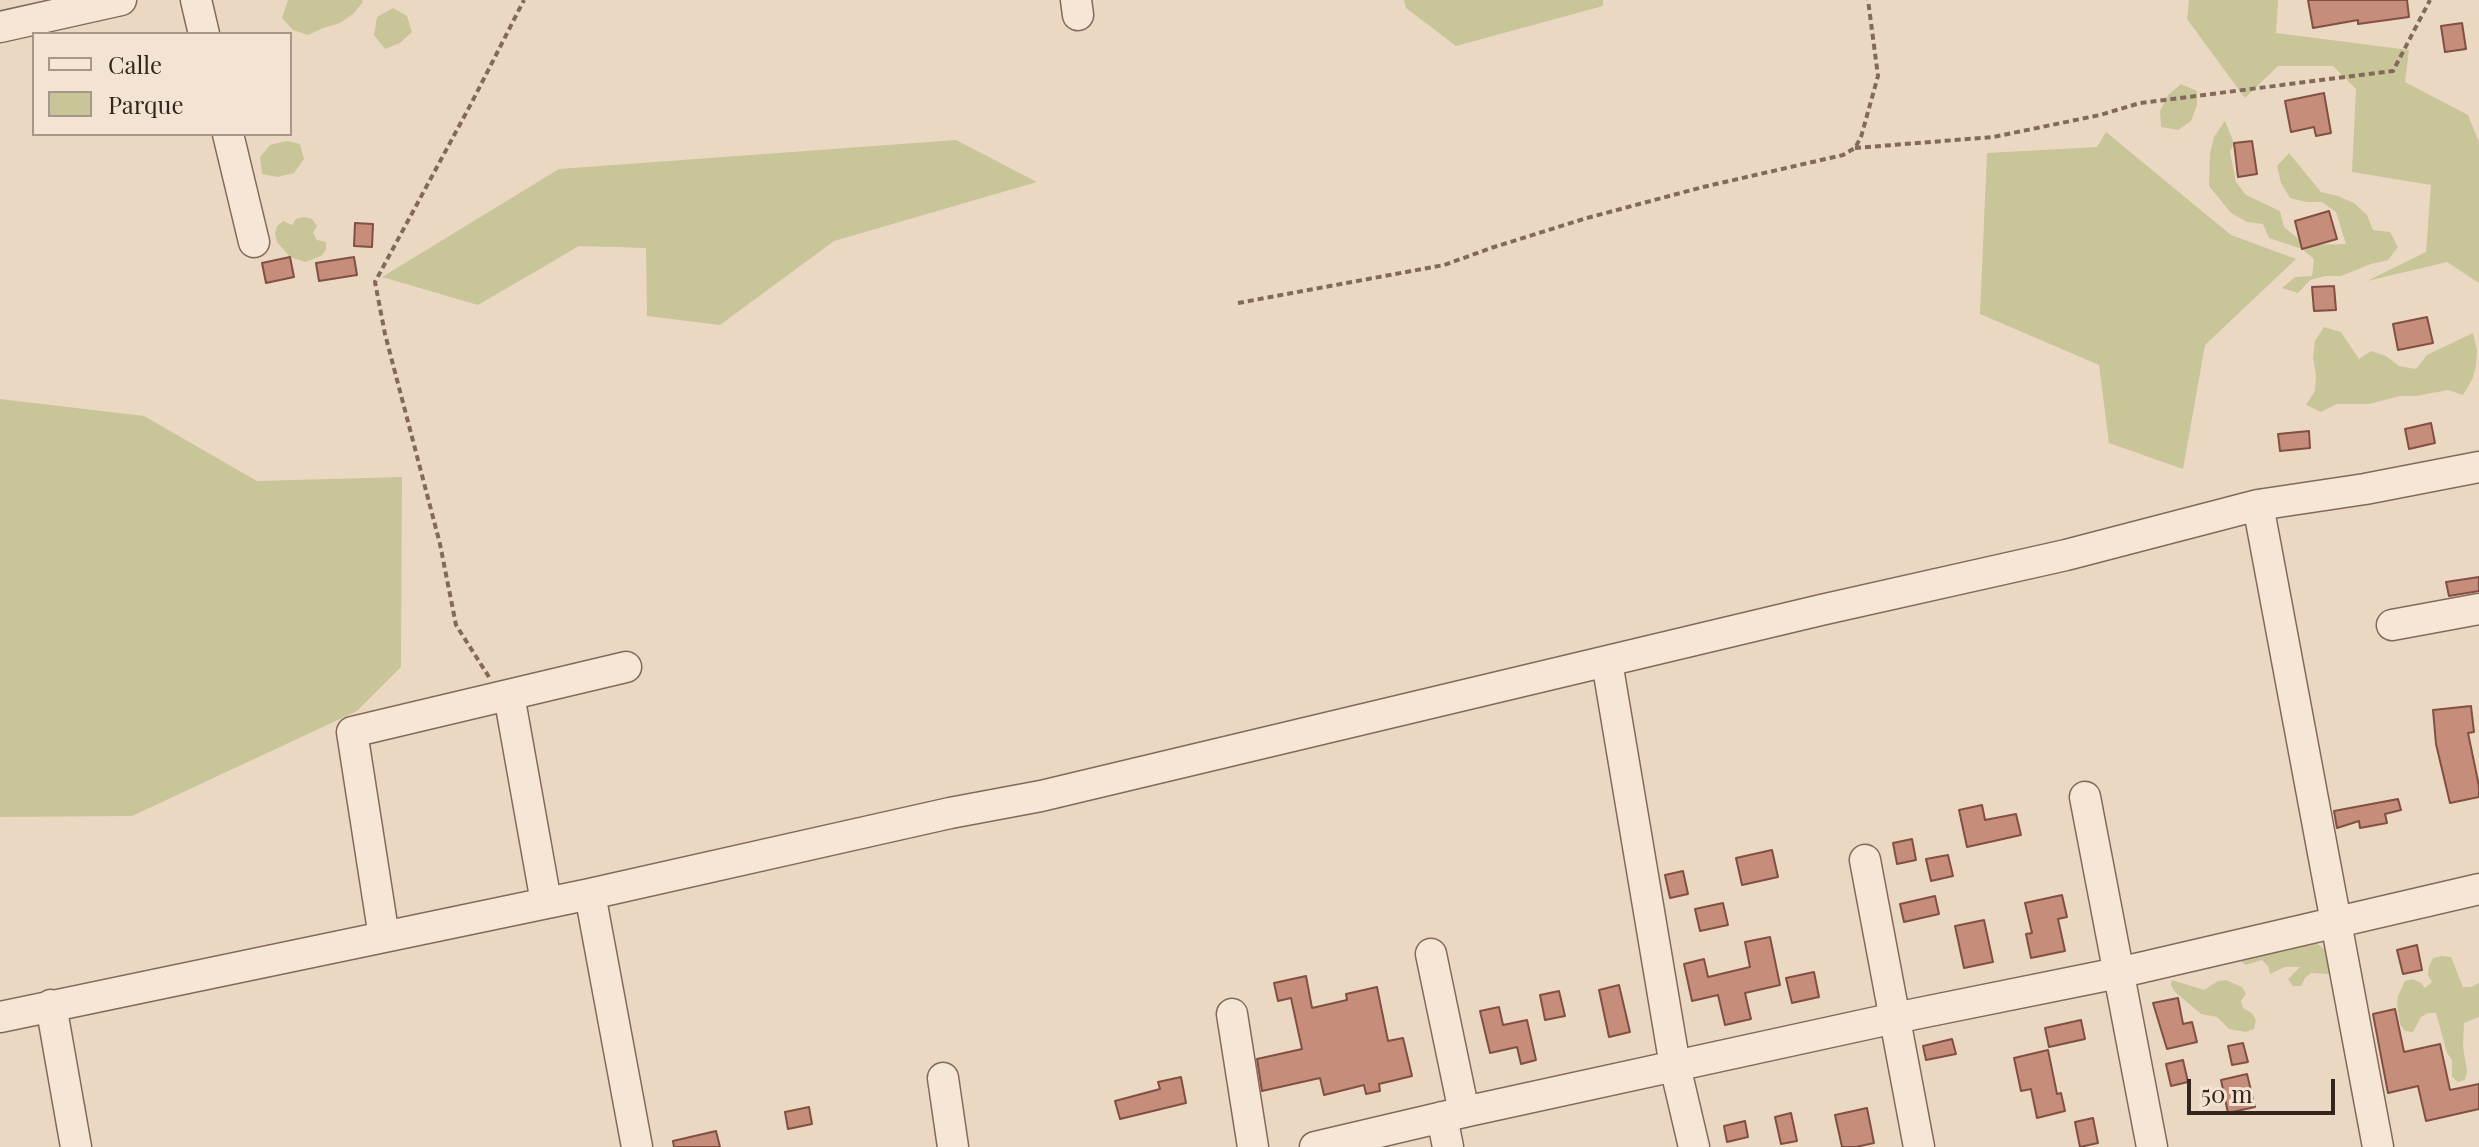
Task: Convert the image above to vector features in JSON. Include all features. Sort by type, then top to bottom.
[{"type":"street","points":[[196,0],[204,32]]},
{"type":"street","points":[[0,27],[105,2]]},
{"type":"street","points":[[228,136],[254,242]]},
{"type":"street","points":[[0,1017],[1041,796],[2066,555],[2258,505],[2479,467]]},
{"type":"street","points":[[2258,505],[2378,1147]]},
{"type":"street","points":[[2392,625],[2479,609]]},
{"type":"street","points":[[1607,662],[1675,1066],[1694,1147]]},
{"type":"street","points":[[384,937],[352,732],[626,667]]},
{"type":"street","points":[[509,695],[546,902]]},
{"type":"street","points":[[2085,797],[2152,1147]]},
{"type":"street","points":[[1865,860],[1919,1147]]},
{"type":"street","points":[[1315,1147],[1895,1018],[2118,973],[2479,889]]},
{"type":"street","points":[[590,894],[637,1147]]},
{"type":"street","points":[[1431,954],[1453,1114],[1448,1147]]},
{"type":"street","points":[[51,1005],[76,1147]]},
{"type":"street","points":[[1232,1014],[1253,1147]]},
{"type":"street","points":[[943,1078],[953,1147]]},
{"type":"path","points":[[509,695],[489,677],[456,625],[440,544],[385,334],[375,282],[524,0]]},
{"type":"path","points":[[1855,148],[1878,76],[1868,0]]},
{"type":"path","points":[[1238,303],[1444,265],[1587,218],[1843,155],[1855,148],[1993,137],[2100,115],[2140,103],[2393,71],[2430,0]]},
{"type":"green space","points":[[288,0],[363,2],[340,23],[308,35],[293,30],[282,18]]},
{"type":"green space","points":[[1404,0],[1603,0],[1603,6],[1456,46],[1406,8]]},
{"type":"green space","points":[[2189,0],[2278,0],[2276,33],[2409,50],[2405,82],[2468,115],[2479,142],[2479,283],[2447,262],[2367,281],[2426,252],[2431,185],[2352,172],[2356,89],[2333,66],[2278,66],[2245,98],[2187,19]]},
{"type":"green space","points":[[393,8],[407,16],[412,32],[400,43],[385,49],[374,35],[377,17]]},
{"type":"green space","points":[[2181,84],[2197,91],[2197,105],[2191,121],[2178,130],[2161,127],[2160,111],[2168,95]]},
{"type":"green space","points":[[2225,121],[2234,143],[2230,152],[2236,182],[2246,195],[2280,211],[2284,227],[2312,245],[2346,244],[2336,212],[2322,202],[2290,198],[2281,183],[2277,166],[2289,153],[2321,192],[2354,203],[2367,215],[2373,230],[2390,232],[2398,247],[2388,260],[2341,276],[2310,280],[2298,293],[2282,288],[2295,277],[2312,276],[2314,259],[2302,249],[2269,238],[2263,224],[2247,222],[2231,213],[2209,186],[2210,153],[2214,137]]},
{"type":"green space","points":[[2106,132],[2231,235],[2296,259],[2205,345],[2183,469],[2109,443],[2099,365],[1980,314],[1987,153],[2097,147]]},
{"type":"green space","points":[[956,140],[1037,182],[834,241],[720,325],[647,316],[646,248],[579,246],[478,305],[382,277],[559,169]]},
{"type":"green space","points":[[287,141],[300,144],[304,159],[294,173],[278,177],[262,174],[260,157],[270,145]]},
{"type":"green space","points":[[296,219],[312,219],[317,226],[313,233],[317,240],[326,242],[326,250],[321,256],[305,262],[290,257],[277,242],[275,234],[277,226],[283,221],[292,225]]},
{"type":"green space","points":[[2324,327],[2341,332],[2359,359],[2371,351],[2386,356],[2399,366],[2416,369],[2427,355],[2473,333],[2477,350],[2472,380],[2463,395],[2448,390],[2400,396],[2369,404],[2337,404],[2321,412],[2306,405],[2315,391],[2315,341]]},
{"type":"green space","points":[[0,399],[144,416],[257,481],[402,477],[401,667],[357,711],[132,816],[0,817]]},
{"type":"green space","points":[[2313,940],[2343,969],[2327,974],[2311,973],[2301,986],[2293,986],[2288,979],[2300,967],[2285,967],[2270,974],[2262,960],[2246,965],[2232,955]]},
{"type":"green space","points":[[2451,957],[2463,987],[2479,983],[2479,1017],[2464,1023],[2463,1047],[2467,1071],[2465,1080],[2458,1082],[2452,1077],[2452,1060],[2447,1053],[2436,1013],[2421,1017],[2413,1032],[2405,1031],[2400,1024],[2397,1005],[2405,981],[2413,979],[2425,988],[2432,982],[2428,975],[2433,958]]},
{"type":"green space","points":[[2172,980],[2204,990],[2218,981],[2226,980],[2242,987],[2246,994],[2241,1001],[2243,1008],[2252,1013],[2256,1020],[2254,1029],[2246,1032],[2229,1029],[2217,1017],[2201,1014],[2175,992]]},
{"type":"building","points":[[2308,0],[2407,0],[2409,17],[2358,24],[2358,20],[2313,28]]},
{"type":"building","points":[[2462,23],[2466,49],[2445,52],[2441,26]]},
{"type":"building","points":[[2324,93],[2331,133],[2316,136],[2314,127],[2291,132],[2285,101]]},
{"type":"building","points":[[2252,141],[2257,174],[2238,177],[2234,143]]},
{"type":"building","points":[[2329,211],[2337,239],[2302,249],[2295,221]]},
{"type":"building","points":[[355,223],[373,224],[372,247],[354,246]]},
{"type":"building","points":[[290,257],[294,277],[266,283],[262,263]]},
{"type":"building","points":[[354,257],[357,275],[319,281],[316,263]]},
{"type":"building","points":[[2334,286],[2336,310],[2314,311],[2312,287]]},
{"type":"building","points":[[2427,317],[2433,343],[2398,350],[2393,324]]},
{"type":"building","points":[[2431,423],[2435,443],[2409,449],[2405,429]]},
{"type":"building","points":[[2309,431],[2310,448],[2280,451],[2278,434]]},
{"type":"building","points":[[2479,577],[2479,591],[2449,596],[2446,582]]},
{"type":"building","points":[[2471,706],[2474,732],[2468,733],[2479,797],[2450,803],[2436,744],[2433,710]]},
{"type":"building","points":[[2398,799],[2401,810],[2385,814],[2387,823],[2360,828],[2359,821],[2337,828],[2334,811]]},
{"type":"building","points":[[1982,805],[1985,820],[2016,814],[2021,835],[1967,847],[1959,810]]},
{"type":"building","points":[[1912,839],[1916,860],[1897,864],[1893,843]]},
{"type":"building","points":[[1772,850],[1778,877],[1742,885],[1736,858]]},
{"type":"building","points":[[1948,855],[1953,876],[1931,881],[1926,859]]},
{"type":"building","points":[[1683,871],[1688,894],[1670,898],[1665,875]]},
{"type":"building","points":[[2062,895],[2067,917],[2058,919],[2065,951],[2031,958],[2026,934],[2032,933],[2025,903]]},
{"type":"building","points":[[1935,896],[1939,914],[1904,922],[1900,904]]},
{"type":"building","points":[[1723,903],[1728,925],[1700,931],[1695,909]]},
{"type":"building","points":[[1984,920],[1993,962],[1964,968],[1955,926]]},
{"type":"building","points":[[1770,937],[1780,985],[1745,993],[1751,1019],[1725,1025],[1718,995],[1692,1001],[1684,964],[1704,959],[1708,977],[1750,967],[1745,942]]},
{"type":"building","points":[[2417,945],[2422,970],[2403,974],[2397,950]]},
{"type":"building","points":[[1814,972],[1819,997],[1792,1003],[1786,978]]},
{"type":"building","points":[[1306,976],[1312,1008],[1347,1000],[1346,994],[1377,987],[1388,1041],[1403,1038],[1412,1076],[1379,1084],[1380,1091],[1366,1094],[1364,1085],[1324,1095],[1320,1078],[1262,1091],[1257,1059],[1302,1049],[1291,998],[1278,1001],[1274,983]]},
{"type":"building","points":[[1619,985],[1630,1032],[1609,1037],[1599,990]]},
{"type":"building","points":[[1559,991],[1565,1016],[1545,1020],[1540,995]]},
{"type":"building","points":[[2178,998],[2183,1024],[2192,1022],[2197,1042],[2167,1049],[2153,1003]]},
{"type":"building","points":[[1499,1007],[1503,1025],[1527,1020],[1536,1060],[1521,1064],[1517,1047],[1490,1053],[1480,1011]]},
{"type":"building","points":[[2395,1009],[2404,1052],[2440,1044],[2450,1090],[2479,1084],[2479,1109],[2426,1121],[2418,1086],[2388,1093],[2373,1014]]},
{"type":"building","points":[[2081,1020],[2085,1039],[2049,1047],[2045,1028]]},
{"type":"building","points":[[1952,1039],[1956,1054],[1926,1060],[1923,1046]]},
{"type":"building","points":[[2243,1043],[2248,1062],[2232,1065],[2228,1046]]},
{"type":"building","points":[[2048,1050],[2057,1094],[2061,1093],[2065,1111],[2037,1118],[2031,1089],[2021,1091],[2014,1058]]},
{"type":"building","points":[[2183,1060],[2188,1082],[2171,1086],[2166,1064]]},
{"type":"building","points":[[2247,1074],[2255,1107],[2228,1113],[2221,1080]]},
{"type":"building","points":[[1181,1077],[1186,1103],[1120,1119],[1115,1101],[1160,1089],[1158,1082]]},
{"type":"building","points":[[809,1107],[812,1124],[788,1129],[785,1112]]},
{"type":"building","points":[[1867,1108],[1874,1143],[1842,1147],[1835,1115]]},
{"type":"building","points":[[1791,1113],[1797,1141],[1781,1144],[1775,1117]]},
{"type":"building","points":[[2093,1118],[2098,1143],[2080,1147],[2075,1122]]},
{"type":"building","points":[[1745,1121],[1748,1137],[1727,1142],[1724,1126]]},
{"type":"building","points":[[716,1131],[720,1147],[674,1147],[673,1141]]}]
